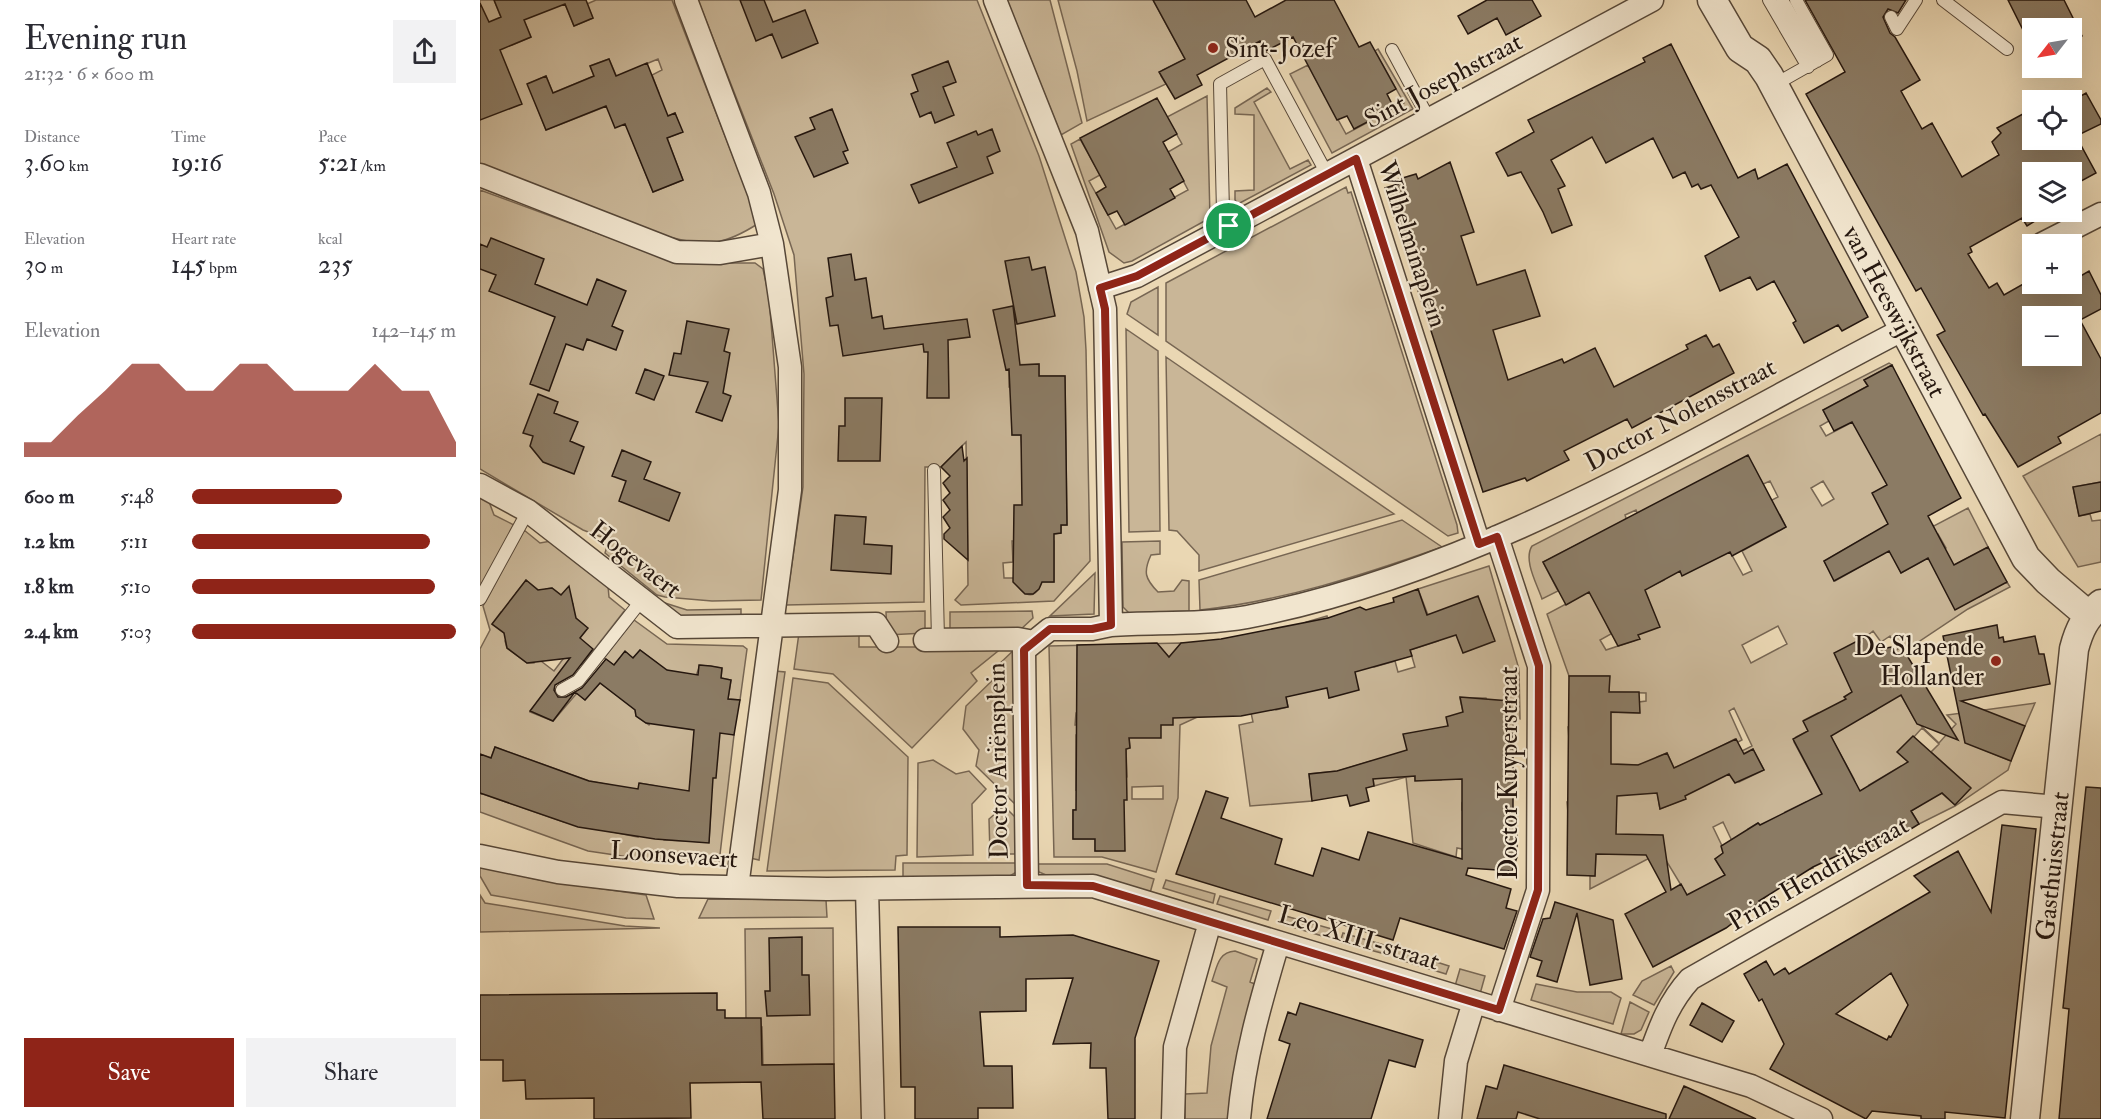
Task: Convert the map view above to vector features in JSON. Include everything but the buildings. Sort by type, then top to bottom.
[{"type":"street","points":[[686,0],[759,193],[772,244],[790,367],[790,490],[737,887]]},
{"type":"street","points":[[995,0],[1087,231],[1105,309],[1111,625]]},
{"type":"street","name":"Sint Josephstraat","points":[[1356,159],[1430,119],[1612,9],[1652,0]]},
{"type":"street","name":"van Heeswijkstraat","points":[[1712,0],[1740,48],[1758,60],[1774,85],[2026,558],[2048,581],[2094,610]]},
{"type":"street","name":"Wilhelminaplein","points":[[1100,288],[1137,276],[1356,159],[1488,541]]},
{"type":"street","points":[[480,175],[677,252],[720,253],[772,244]]},
{"type":"street","points":[[2062,234],[2101,214]]},
{"type":"street","name":"Doctor Nolensstraat","points":[[1488,541],[1580,499],[1904,329]]},
{"type":"street","name":"Hogevaert","points":[[480,485],[528,511],[677,627],[772,626]]},
{"type":"street","points":[[1034,642],[1050,629],[1092,629],[1111,625],[1195,622],[1264,613],[1362,586],[1488,541]]},
{"type":"street","name":"Doctor Kuyperstraat","points":[[1488,541],[1539,666],[1538,890],[1499,1010]]},
{"type":"street","name":"Gasthuisstraat","points":[[2025,1119],[2074,650],[2080,629],[2094,610]]},
{"type":"street","points":[[772,626],[876,624],[887,641]]},
{"type":"street","name":"Doctor Ariënsplein","points":[[932,640],[1018,639],[1034,642]]},
{"type":"street","name":"Doctor Ariënsplein","points":[[1027,885],[1024,650],[1034,642]]},
{"type":"street","name":"Prins Hendrikstraat","points":[[1650,1055],[1664,1016],[1675,995],[1690,979],[2002,802],[2058,807]]},
{"type":"street","name":"Loonsevaert","points":[[480,856],[558,872],[619,881],[737,887],[867,889]]},
{"type":"street","name":"Leo XIII-straat","points":[[867,889],[1027,885],[1093,886],[1751,1086],[1821,1119]]},
{"type":"street","points":[[867,889],[873,1119]]},
{"type":"street","points":[[1173,1119],[1175,1047],[1210,922]]},
{"type":"street","points":[[1239,1119],[1250,1042],[1278,942]]},
{"type":"street","points":[[1450,1119],[1456,1061],[1474,1002]]},
{"type":"lane","points":[[1769,0],[1812,64]]},
{"type":"lane","points":[[1782,0],[1812,64]]},
{"type":"lane","points":[[1774,85],[1827,55],[1796,0]]},
{"type":"lane","points":[[1894,23],[1917,0]]},
{"type":"lane","points":[[1943,0],[2007,49]]},
{"type":"lane","points":[[1392,50],[1430,119]]},
{"type":"lane","points":[[1229,226],[1223,212],[1220,84],[1265,59],[1327,174]]},
{"type":"lane","points":[[932,640],[934,470]]},
{"type":"lane","points":[[480,599],[528,511]]},
{"type":"lane","points":[[562,690],[578,681],[641,601]]},
{"type":"shaded area","points":[[480,0],[494,0],[512,45],[531,37],[522,15],[565,4],[574,26],[593,18],[587,4],[596,0],[672,0],[759,223],[726,240],[706,243],[683,240],[669,237],[480,165]],"holes":[[[609,59],[619,82],[658,59],[662,70],[652,75],[659,93],[623,108],[607,106],[546,130],[528,84],[546,76],[553,93],[594,76],[590,66]],[[675,113],[682,132],[667,138],[683,180],[653,192],[629,132]]]},
{"type":"shaded area","points":[[698,0],[977,0],[1039,156],[1076,272],[1084,317],[1090,561],[1054,601],[961,605],[955,600],[968,585],[966,442],[941,467],[925,467],[924,602],[786,605],[803,487],[804,374],[794,255],[774,194]],"holes":[[[1039,364],[1039,376],[1065,376],[1067,525],[1061,525],[1061,533],[1050,534],[1054,541],[1054,582],[1042,582],[1035,593],[1030,595],[1022,591],[1013,578],[1004,578],[1003,563],[1013,562],[1012,541],[1018,541],[1025,505],[1021,435],[1012,435],[1021,387],[1009,387],[1009,365]]]},
{"type":"shaded area","points":[[1007,0],[1050,0],[1082,123],[1061,135]]},
{"type":"shaded area","points":[[1058,0],[1153,0],[1185,59],[1163,70],[1161,76],[1166,84],[1087,121],[1077,71]]},
{"type":"shaded area","points":[[1378,49],[1413,109],[1332,153],[1290,74],[1308,65],[1346,134],[1404,103],[1375,51]]},
{"type":"shaded area","points":[[1267,88],[1271,92],[1254,102],[1290,169],[1308,160],[1311,165],[1238,204],[1235,200],[1235,191],[1254,190],[1254,115],[1235,114],[1235,108]]},
{"type":"shaded area","points":[[1207,96],[1210,218],[1132,261],[1124,263],[1109,252],[1071,144],[1080,139],[1100,175],[1089,181],[1116,229],[1188,190],[1168,152],[1182,144],[1167,117]]},
{"type":"shaded area","points":[[1346,187],[1348,193],[1351,192],[1458,533],[1448,536],[1166,341],[1166,283]]},
{"type":"shaded area","points":[[480,190],[678,263],[755,263],[763,269],[769,296],[779,425],[761,600],[712,601],[657,595],[605,553],[609,540],[583,530],[480,469]]},
{"type":"shaded area","points":[[1158,287],[1158,335],[1127,314],[1131,302]]},
{"type":"shaded area","points":[[1126,329],[1158,351],[1160,531],[1129,532]]},
{"type":"shaded area","points":[[1166,357],[1394,514],[1199,571],[1199,555],[1177,531],[1169,530]]},
{"type":"shaded area","points":[[1889,363],[1892,365],[1864,380],[1868,386],[1823,410],[1829,421],[1820,426],[1826,436],[1879,408],[1904,508],[1934,526],[1968,508],[1988,547],[1937,574],[1979,597],[2007,582],[2010,587],[1968,609],[1884,665],[1915,720],[1939,743],[1956,724],[1947,715],[2035,703],[2025,726],[1968,732],[1965,742],[2011,761],[2008,770],[1955,806],[1919,824],[1911,811],[1921,805],[1901,766],[1869,785],[1900,835],[1887,841],[1865,816],[1854,779],[1818,713],[1804,720],[1808,731],[1796,737],[1794,742],[1823,796],[1851,817],[1867,851],[1845,850],[1806,802],[1785,812],[1813,868],[1807,870],[1758,823],[1748,829],[1753,837],[1766,896],[1760,902],[1734,863],[1740,858],[1723,822],[1713,827],[1725,852],[1715,859],[1731,884],[1703,887],[1687,895],[1661,852],[1590,889],[1590,876],[1595,876],[1596,851],[1605,826],[1616,826],[1616,814],[1568,813],[1567,802],[1612,802],[1640,765],[1611,764],[1569,739],[1568,727],[1596,727],[1597,712],[1639,713],[1639,702],[1646,701],[1646,693],[1609,692],[1609,676],[1569,676],[1547,614],[1568,603],[1592,537],[1543,562],[1558,591],[1542,599],[1530,565],[1532,546]],"holes":[[[1770,481],[1778,497],[1728,523],[1763,484]],[[1823,481],[1834,499],[1822,506],[1811,488]],[[1636,510],[1664,580],[1649,587],[1625,515]],[[1780,515],[1786,527],[1742,551],[1752,571],[1743,575],[1728,548]],[[1871,534],[1883,554],[1835,581],[1824,561]],[[1938,534],[1946,548],[1901,573],[1895,561]],[[1778,626],[1787,644],[1751,663],[1742,645]],[[1608,627],[1633,641],[1606,650],[1600,640],[1611,634]],[[1873,631],[1881,642],[1890,636],[1898,649],[1884,659],[1867,636]],[[1861,683],[1876,710],[1867,715],[1851,689]],[[1734,708],[1752,746],[1742,751],[1718,748],[1735,739],[1738,742],[1742,740],[1729,711]],[[1922,728],[1939,744],[1931,752],[1970,787],[1955,805],[1912,767],[1913,738]],[[1753,749],[1764,770],[1739,782],[1727,762]],[[1667,753],[1674,768],[1689,762],[1684,799],[1660,809],[1657,791],[1657,757]]]},
{"type":"shaded area","points":[[2101,434],[2101,482],[2073,487],[2079,516],[2090,514],[2092,521],[2101,520],[2101,562],[2078,567],[2023,476]]},
{"type":"shaded area","points":[[480,496],[488,499],[494,515],[514,525],[480,588]]},
{"type":"shaded area","points":[[1402,520],[1442,547],[1323,586],[1262,600],[1200,610],[1199,580]]},
{"type":"shaded area","points":[[524,530],[540,543],[551,541],[608,586],[609,597],[625,610],[583,664],[556,677],[530,712],[553,721],[577,693],[585,700],[600,683],[635,709],[636,716],[649,725],[662,701],[657,663],[640,650],[633,658],[625,652],[614,665],[604,658],[634,620],[667,644],[743,646],[747,649],[740,700],[728,699],[731,680],[721,678],[722,668],[700,665],[682,713],[734,735],[719,863],[649,860],[588,851],[480,812],[480,793],[564,822],[638,837],[642,815],[664,840],[709,842],[711,806],[656,786],[640,783],[636,800],[610,796],[611,785],[589,781],[495,747],[491,758],[480,754],[480,649],[490,630],[483,606]],"holes":[[[526,580],[542,593],[552,588],[573,604],[559,655],[563,659],[554,671],[537,658],[534,663],[527,663],[507,648],[505,641],[509,637],[492,624],[501,612],[506,615],[520,596],[516,593]]]},
{"type":"shaded area","points":[[1160,541],[1160,554],[1151,555],[1148,561],[1146,571],[1148,579],[1158,592],[1174,591],[1182,580],[1189,581],[1189,611],[1129,613],[1123,607],[1122,542]]},
{"type":"shaded area","points":[[1489,566],[1519,669],[1520,719],[1513,718],[1513,733],[1500,733],[1462,803],[1462,810],[1466,810],[1472,851],[1457,848],[1456,857],[1413,843],[1406,777],[1374,786],[1371,761],[1338,771],[1309,774],[1312,801],[1250,806],[1239,725],[1253,722],[1247,694],[1180,725],[1178,798],[1156,872],[1102,857],[1054,857],[1049,646],[1181,643],[1181,658],[1275,709],[1276,710],[1288,707],[1282,678],[1306,622],[1327,616],[1334,642],[1325,664],[1329,697],[1366,639],[1374,667],[1395,661],[1398,672],[1415,667],[1410,650],[1438,641],[1418,589]],"holes":[[[1460,698],[1486,698],[1487,701],[1464,717]],[[1108,712],[1109,725],[1075,725],[1076,713]],[[1076,735],[1129,735],[1130,748],[1126,749],[1127,777],[1076,790]],[[1404,755],[1440,780],[1415,780],[1415,776],[1406,777]],[[1163,786],[1163,799],[1132,799],[1132,787]],[[1087,809],[1124,850],[1095,851],[1095,839],[1073,839],[1073,810]]]},
{"type":"shaded area","points":[[1095,573],[1094,614],[1050,616]]},
{"type":"shaded area","points":[[665,603],[687,610],[741,609],[741,616],[679,618],[663,607]]},
{"type":"shaded area","points":[[925,611],[925,633],[887,635],[886,612]]},
{"type":"shaded area","points":[[1032,611],[1033,618],[1020,630],[950,630],[950,612]]},
{"type":"shaded area","points":[[859,632],[859,647],[1003,647],[971,673],[977,681],[912,748],[833,674],[794,669],[799,633]]},
{"type":"shaded area","points":[[1017,647],[1019,808],[976,766],[979,750],[963,729],[966,706],[998,675],[994,669]]},
{"type":"shaded area","points":[[775,671],[785,672],[759,860],[750,858]]},
{"type":"shaded area","points":[[793,678],[828,683],[908,757],[907,855],[896,856],[895,870],[767,871]]},
{"type":"shaded area","points":[[933,760],[956,774],[969,771],[986,789],[972,804],[973,855],[917,857],[918,763]]},
{"type":"shaded area","points":[[1004,806],[1019,821],[1019,854],[990,854],[989,819]]},
{"type":"shaded area","points":[[903,863],[1020,863],[1018,871],[1010,876],[903,878]]},
{"type":"shaded area","points":[[1035,864],[1107,864],[1154,879],[1150,893],[1089,875],[1046,875],[1039,872]]},
{"type":"shaded area","points":[[480,867],[540,880],[646,895],[654,919],[626,918],[491,895],[480,876]]},
{"type":"shaded area","points":[[1166,880],[1215,894],[1213,903],[1163,888]]},
{"type":"shaded area","points":[[480,895],[485,903],[625,926],[660,928],[480,932]]},
{"type":"shaded area","points":[[1220,896],[1271,911],[1268,920],[1217,904]]},
{"type":"shaded area","points":[[708,899],[826,900],[827,917],[699,918]]},
{"type":"shaded area","points":[[1282,915],[1332,929],[1329,938],[1279,923]]},
{"type":"shaded area","points":[[833,928],[834,1064],[763,1065],[762,1027],[754,1026],[746,1018],[745,929]]},
{"type":"shaded area","points":[[1343,933],[1391,947],[1389,955],[1340,942]]},
{"type":"shaded area","points":[[1396,949],[1449,966],[1446,974],[1394,958]]},
{"type":"shaded area","points":[[1235,951],[1257,959],[1250,982],[1257,985],[1230,1119],[1185,1119],[1185,1094],[1207,1093],[1211,1046],[1227,987],[1212,981],[1222,957]]},
{"type":"shaded area","points":[[1671,966],[1674,972],[1654,1005],[1633,995],[1642,981]]},
{"type":"shaded area","points":[[1460,969],[1485,976],[1480,994],[1455,986]]},
{"type":"shaded area","points":[[1536,984],[1577,992],[1611,992],[1621,998],[1613,1024],[1531,1000]]},
{"type":"shaded area","points":[[1630,1002],[1649,1012],[1641,1030],[1634,1034],[1621,1034]]},
{"type":"place","name":"Sint-Jozef","points":[[1213,48]]},
{"type":"place","name":"De Slapende Hollander","points":[[1996,661]]},
{"type":"route","points":[[1356,159],[1479,544],[1497,537],[1539,666],[1538,890],[1499,1010],[1093,886],[1080,884],[1027,885],[1024,650],[1050,629],[1092,629],[1111,625],[1105,309],[1100,288],[1137,276],[1229,226],[1356,159]]}]
